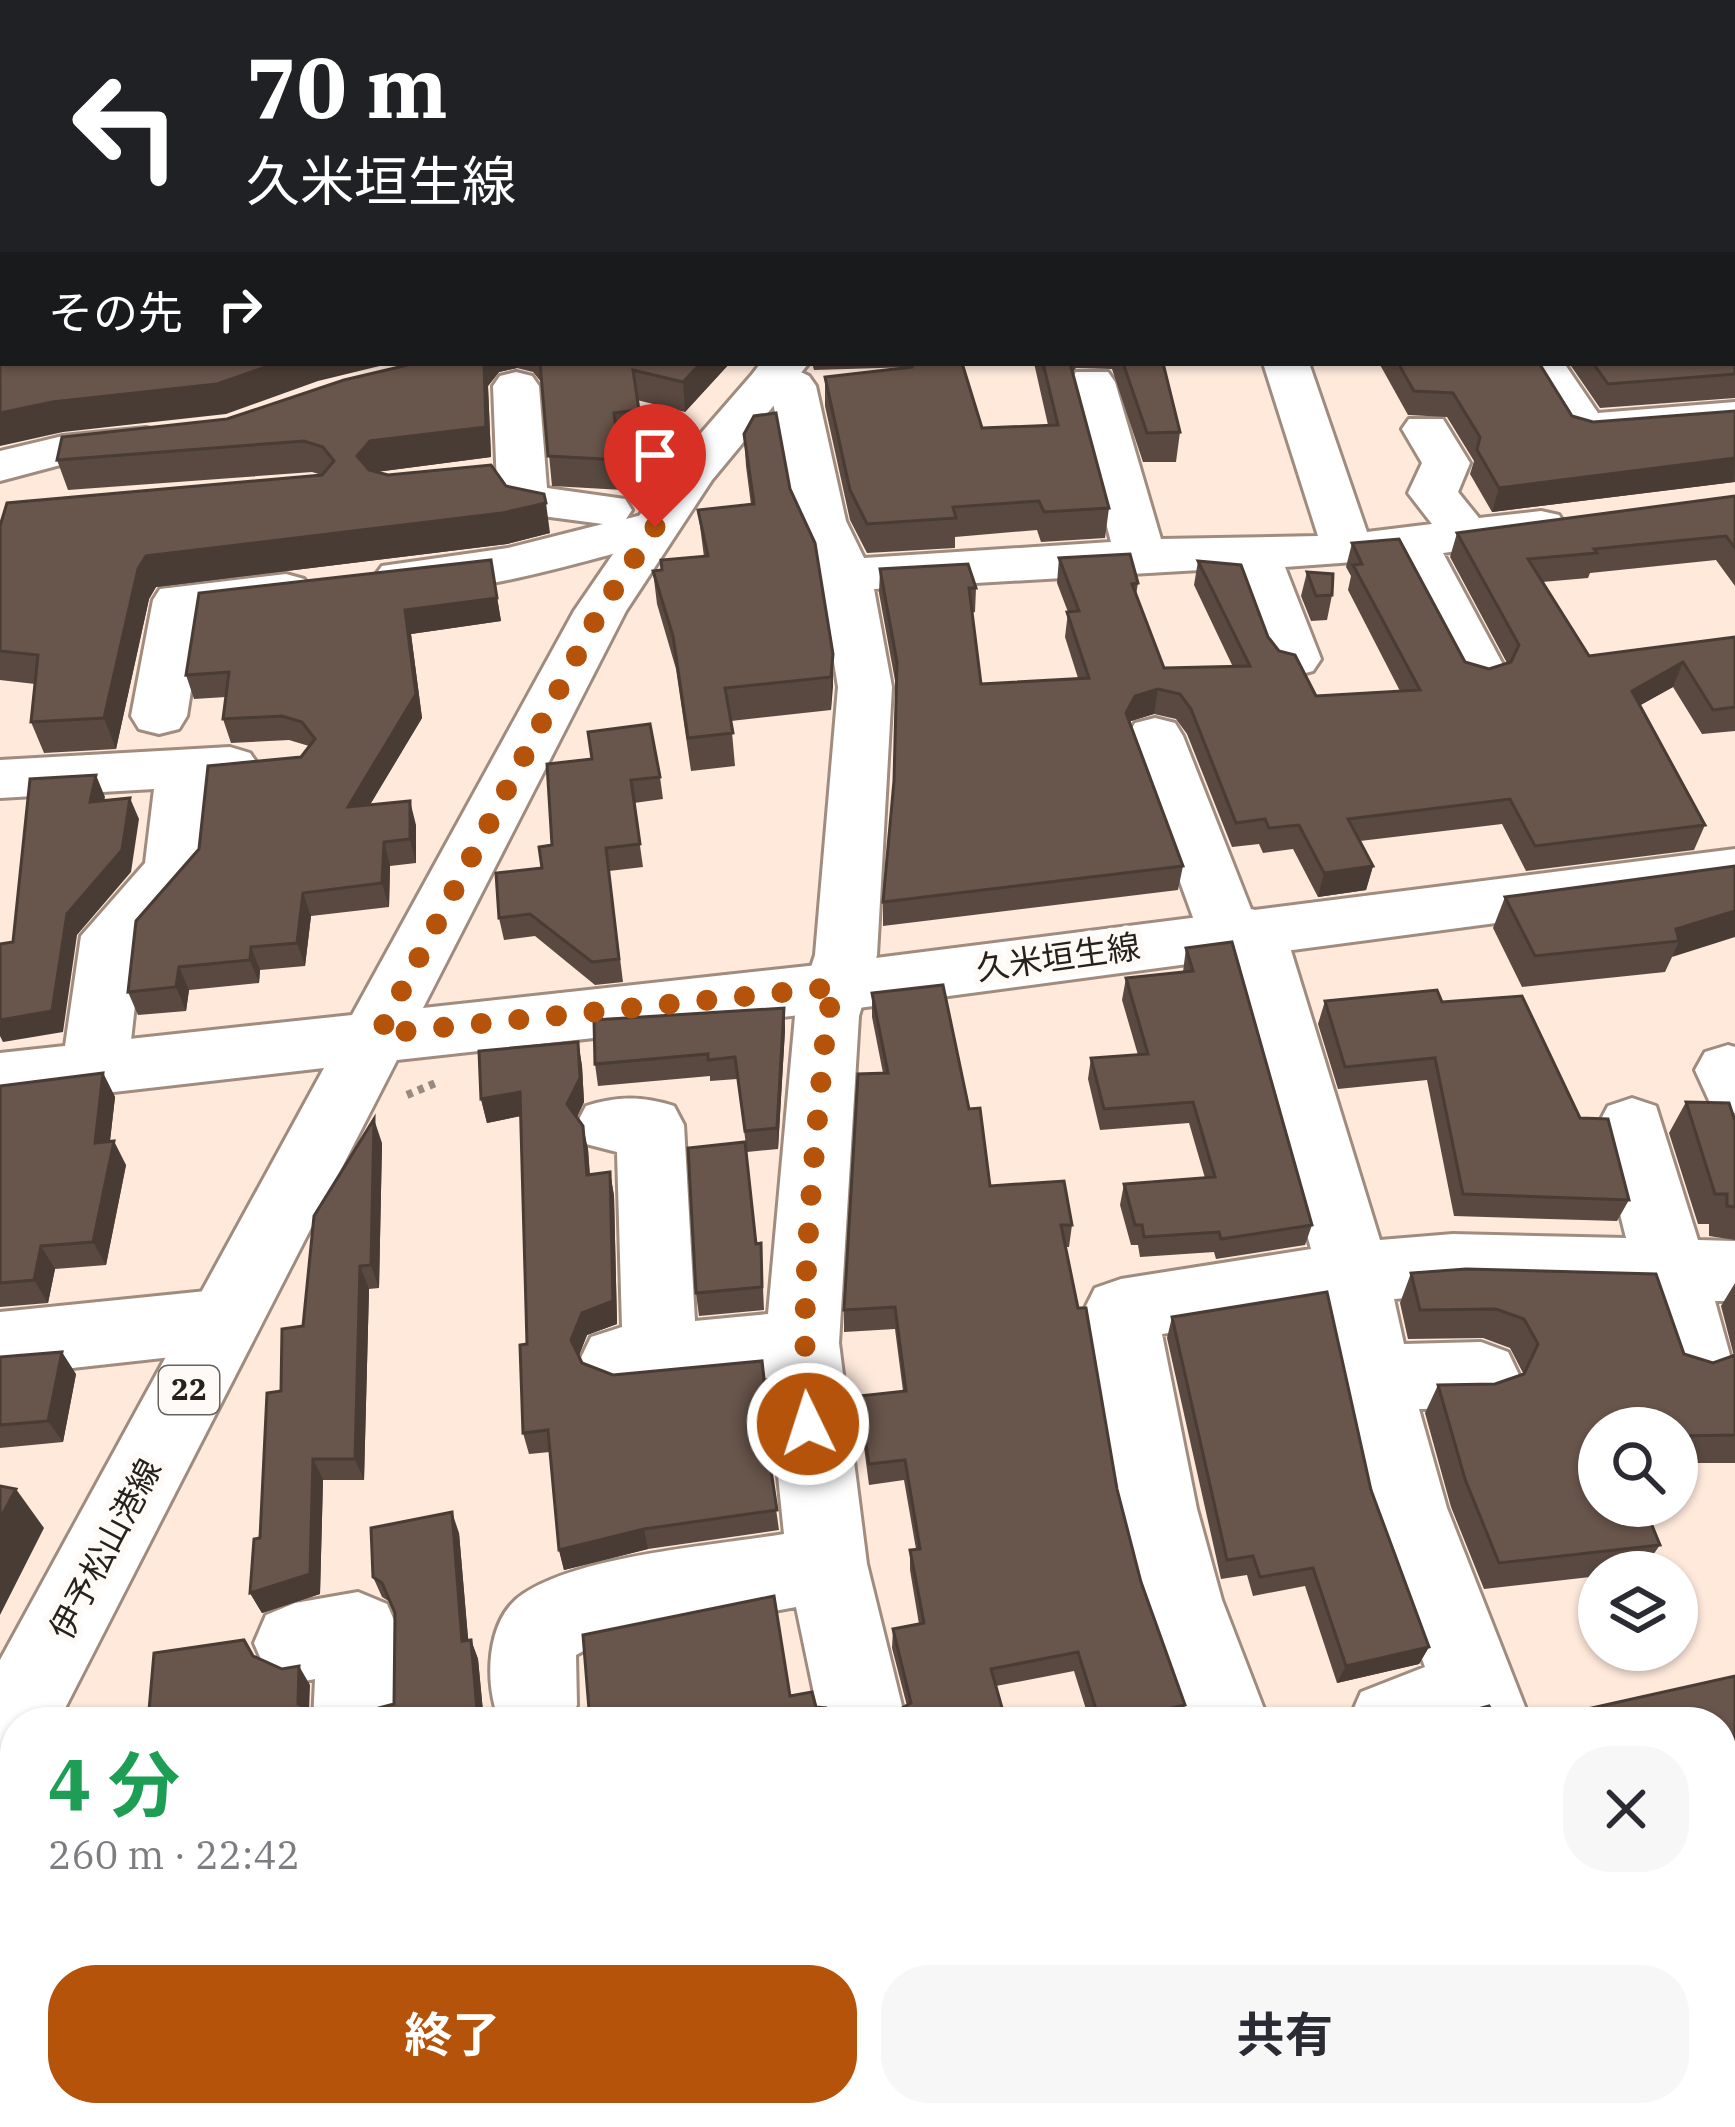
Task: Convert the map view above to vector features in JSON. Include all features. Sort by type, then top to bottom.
[{"type":"street","points":[[1287,366],[1348,550]]},
{"type":"street","points":[[1543,366],[1586,428],[1735,416]]},
{"type":"street","points":[[848,386],[785,376],[820,521],[847,575],[865,687],[846,955],[827,1016],[802,1342],[826,1564],[859,1707]]},
{"type":"street","name":"伊予松山港線","points":[[21,1707],[600,611],[662,517],[785,376]]},
{"type":"street","points":[[1088,392],[1140,555]]},
{"type":"street","points":[[503,398],[500,476],[530,501],[662,517]]},
{"type":"street","points":[[1426,429],[1446,463],[1433,493],[1451,521],[1468,536]]},
{"type":"street","points":[[0,466],[63,450],[194,437]]},
{"type":"street","points":[[95,1067],[112,936],[174,870],[168,729],[179,600],[508,563],[662,517]]},
{"type":"street","points":[[847,575],[1140,555],[1348,550],[1583,520]]},
{"type":"street","points":[[1412,543],[1480,672]]},
{"type":"street","points":[[1255,555],[1294,658]]},
{"type":"street","points":[[0,779],[168,729],[288,763]]},
{"type":"street","points":[[1155,736],[1302,1077],[1407,1508],[1481,1705]]},
{"type":"street","name":"久米垣生線","points":[[379,1034],[836,987],[1735,870]]},
{"type":"street","points":[[0,1079],[379,1034]]},
{"type":"street","points":[[610,1124],[650,1125],[639,1357],[802,1342]]},
{"type":"street","points":[[1632,1125],[1701,1270],[1693,1354]]},
{"type":"street","points":[[1220,1707],[1181,1600],[1157,1509],[1121,1310],[1352,1273],[1454,1264],[1701,1270]]},
{"type":"street","points":[[0,1344],[226,1321]]},
{"type":"street","points":[[1374,1377],[1481,1375]]},
{"type":"street","points":[[535,1705],[534,1641],[551,1622],[572,1611],[826,1564]]},
{"type":"street","points":[[295,1643],[358,1632],[356,1707]]},
{"type":"building","points":[[0,366],[268,366],[217,384],[52,402],[0,413]]},
{"type":"building","points":[[403,366],[484,366],[486,427],[370,441],[357,456],[369,470],[388,475],[491,465],[506,486],[544,494],[546,503],[502,513],[146,556],[138,569],[104,718],[31,722],[38,655],[0,651],[0,526],[7,503],[322,475],[334,461],[323,447],[304,441],[57,460],[62,437],[227,419],[344,380]]},
{"type":"building","points":[[540,366],[698,366],[683,382],[633,370],[639,410],[614,413],[620,460],[548,456]]},
{"type":"building","points":[[963,366],[982,428],[1058,425],[1044,366],[1071,366],[1109,508],[1044,512],[1039,501],[953,507],[956,518],[867,524],[850,490],[825,377]]},
{"type":"building","points":[[1124,366],[1164,366],[1180,432],[1147,433]]},
{"type":"building","points":[[1400,366],[1541,366],[1572,416],[1593,422],[1735,411],[1735,458],[1499,488],[1477,450],[1480,437],[1453,393],[1414,391]]},
{"type":"building","points":[[1595,366],[1735,366],[1735,374],[1608,384]]},
{"type":"building","points":[[776,413],[790,489],[815,543],[833,654],[831,677],[725,688],[733,733],[688,738],[673,636],[653,571],[662,570],[661,560],[708,556],[698,510],[754,504],[744,434],[754,416]]},
{"type":"building","points":[[1735,496],[1735,548],[1726,536],[1528,559],[1589,656],[1735,637],[1735,707],[1713,710],[1683,662],[1632,691],[1705,825],[1535,846],[1510,799],[1348,819],[1373,866],[1324,873],[1299,825],[1269,828],[1265,819],[1236,823],[1191,709],[1180,694],[1158,689],[1135,696],[1126,713],[1183,866],[883,902],[894,781],[897,662],[880,569],[968,564],[976,588],[969,588],[981,684],[1089,678],[1067,612],[1079,611],[1059,558],[1130,554],[1138,583],[1132,584],[1164,668],[1250,666],[1198,561],[1241,565],[1268,637],[1279,651],[1295,655],[1316,696],[1420,690],[1353,565],[1362,564],[1352,543],[1399,539],[1465,662],[1489,669],[1511,662],[1519,645],[1457,533]]},
{"type":"building","points":[[491,560],[497,598],[405,610],[416,694],[348,807],[410,801],[410,839],[384,842],[382,883],[303,893],[297,943],[251,947],[250,960],[179,967],[176,987],[128,992],[136,921],[199,849],[208,766],[301,757],[315,739],[302,722],[282,716],[223,719],[229,672],[186,675],[199,593]]},
{"type":"building","points":[[1307,572],[1333,574],[1332,595],[1316,596]]},
{"type":"building","points":[[650,724],[660,777],[631,780],[640,844],[606,848],[619,959],[592,962],[530,914],[499,918],[496,873],[542,868],[539,847],[552,845],[547,764],[592,759],[588,732]]},
{"type":"building","points":[[96,775],[90,802],[130,798],[122,850],[67,914],[52,1011],[0,1020],[0,944],[13,942],[30,779]]},
{"type":"building","points":[[1735,866],[1735,911],[1676,929],[1679,941],[1535,956],[1505,897]]},
{"type":"building","points":[[1232,942],[1312,1225],[1221,1239],[1219,1232],[1144,1237],[1142,1225],[1135,1225],[1124,1184],[1215,1177],[1193,1102],[1104,1109],[1091,1058],[1148,1054],[1126,978],[1193,971],[1186,948]]},
{"type":"building","points":[[943,985],[969,1109],[980,1108],[990,1186],[1064,1181],[1072,1225],[1061,1225],[1078,1308],[1086,1308],[1117,1489],[1141,1582],[1185,1705],[1095,1707],[1078,1652],[991,1669],[1002,1707],[904,1707],[911,1703],[893,1629],[924,1623],[910,1550],[920,1549],[905,1460],[869,1464],[859,1396],[906,1391],[895,1307],[844,1310],[858,1074],[888,1073],[872,993]]},
{"type":"building","points":[[1437,990],[1442,1002],[1522,996],[1580,1118],[1608,1119],[1629,1200],[1463,1194],[1435,1058],[1345,1067],[1325,1001]]},
{"type":"building","points":[[784,1008],[777,1128],[745,1131],[735,1057],[708,1060],[708,1054],[595,1064],[594,1020]]},
{"type":"building","points":[[578,1042],[580,1078],[567,1104],[583,1126],[587,1175],[610,1172],[613,1301],[582,1313],[571,1340],[582,1363],[613,1375],[762,1361],[769,1423],[764,1424],[777,1510],[644,1529],[559,1550],[548,1430],[523,1433],[520,1345],[527,1344],[520,1092],[481,1099],[479,1051]]},
{"type":"building","points":[[103,1073],[95,1143],[114,1141],[93,1242],[41,1246],[34,1280],[0,1283],[0,1086]]},
{"type":"building","points":[[1686,1102],[1729,1103],[1735,1121],[1735,1207],[1727,1206],[1727,1194],[1715,1194]]},
{"type":"building","points":[[374,1119],[371,1265],[360,1266],[355,1459],[313,1459],[310,1574],[250,1593],[254,1539],[260,1538],[267,1393],[281,1391],[282,1329],[303,1326],[314,1216]]},
{"type":"building","points":[[745,1142],[756,1244],[761,1243],[762,1287],[696,1293],[688,1148]]},
{"type":"building","points":[[1466,1269],[1656,1274],[1684,1354],[1713,1363],[1735,1355],[1735,1435],[1698,1436],[1698,1407],[1578,1407],[1578,1527],[1653,1527],[1660,1545],[1499,1563],[1465,1479],[1438,1385],[1495,1384],[1524,1374],[1538,1344],[1524,1319],[1496,1309],[1420,1310],[1411,1273]]},
{"type":"building","points":[[1327,1292],[1371,1490],[1429,1647],[1346,1666],[1313,1568],[1260,1577],[1253,1556],[1227,1560],[1172,1317]]},
{"type":"building","points":[[62,1352],[48,1421],[0,1425],[0,1357]]},
{"type":"building","points":[[0,1486],[16,1489],[0,1519]]},
{"type":"building","points":[[452,1512],[462,1641],[471,1640],[477,1707],[383,1707],[394,1704],[395,1613],[382,1583],[373,1577],[371,1528]]},
{"type":"building","points":[[774,1596],[790,1696],[812,1692],[816,1707],[589,1707],[583,1635]]},
{"type":"building","points":[[244,1640],[253,1656],[282,1669],[299,1666],[298,1704],[304,1707],[149,1707],[154,1653]]},
{"type":"building","points":[[1735,1676],[1735,1707],[1596,1707]]},
{"type":"route","points":[[655,527],[600,611],[379,1034],[836,987],[827,1016],[807,1251],[802,1342],[808,1424]]}]
